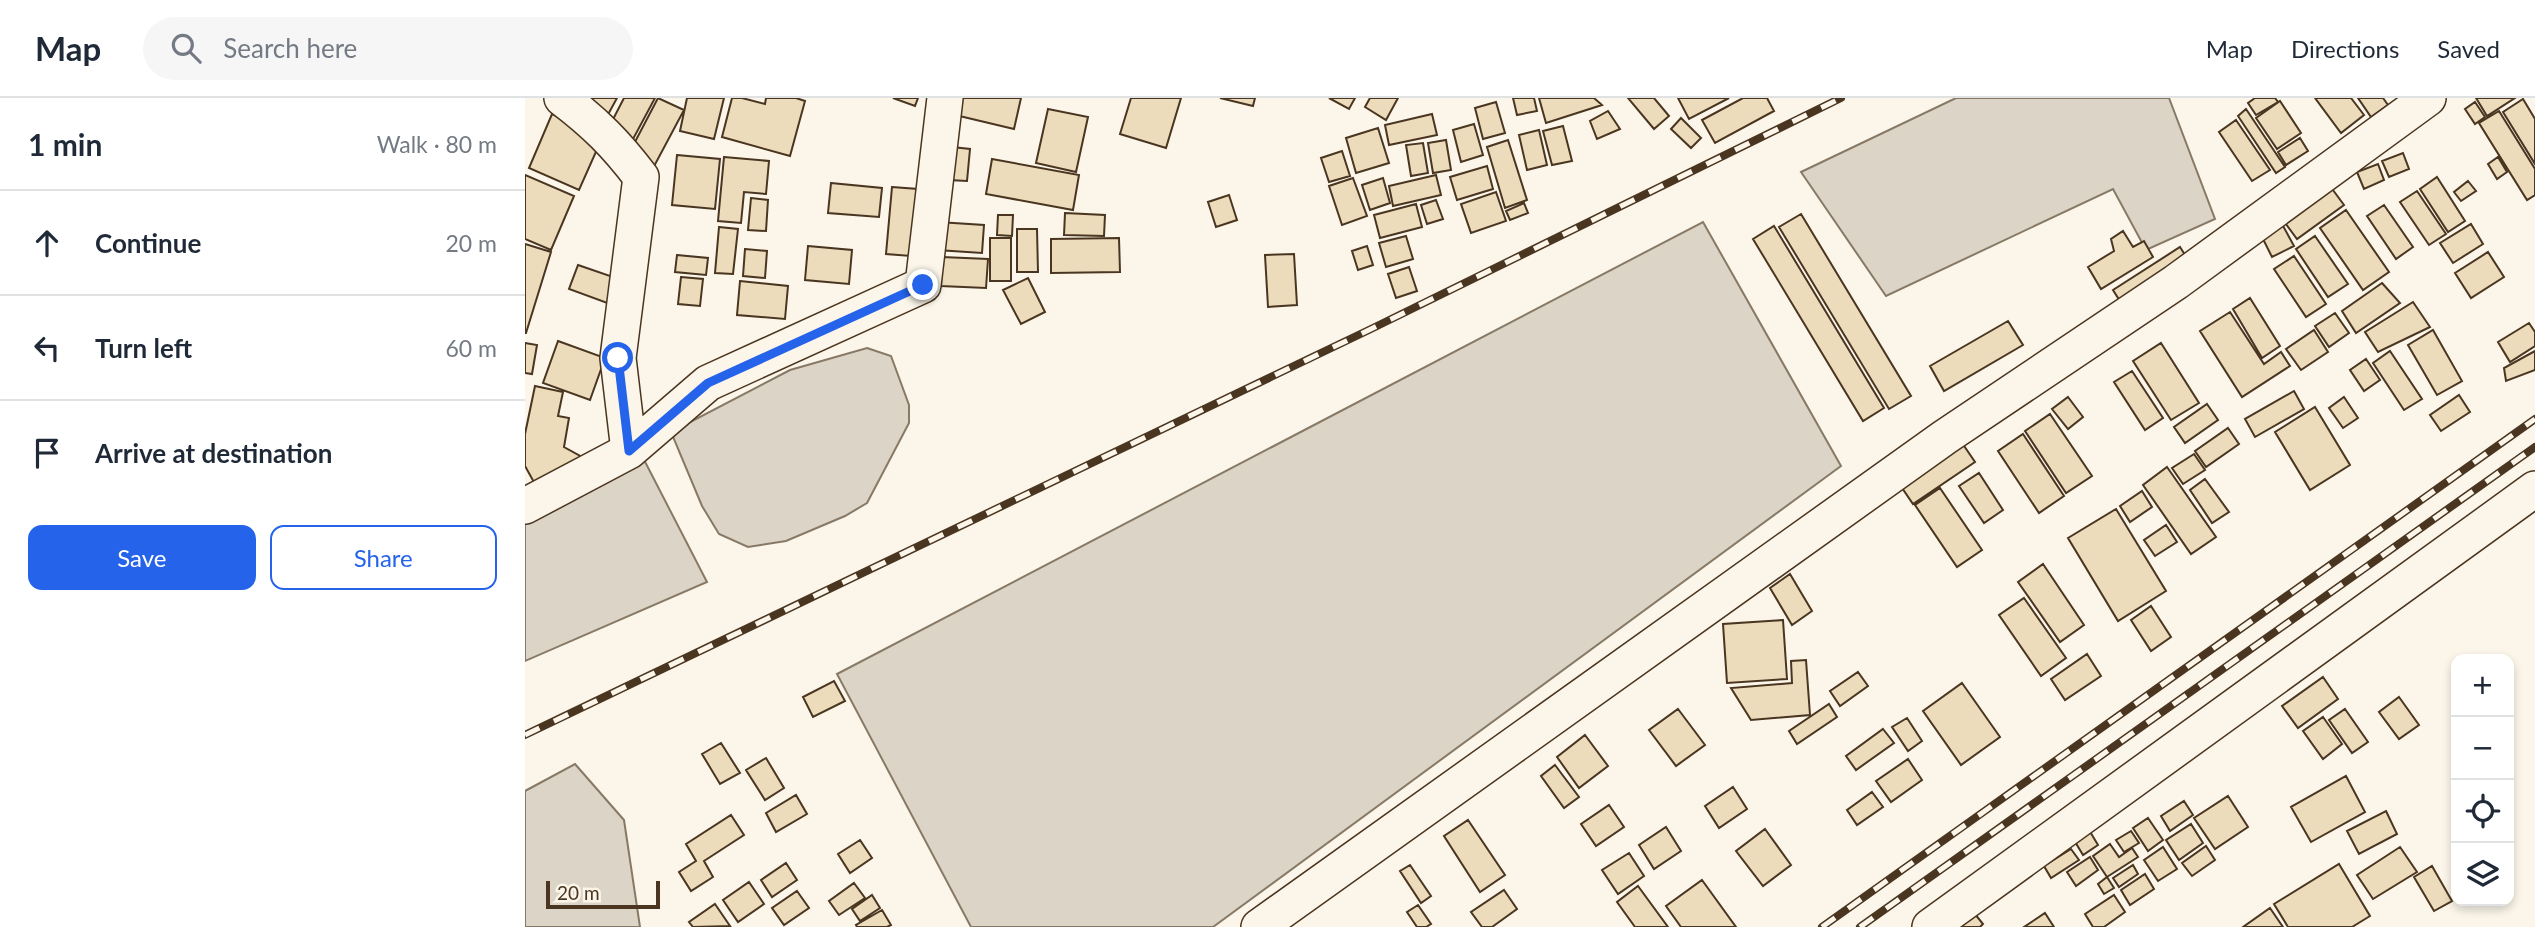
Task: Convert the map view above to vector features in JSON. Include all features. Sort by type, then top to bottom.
[{"type":"street","points":[[562,98],[619,147],[641,177],[618,358],[629,451]]},
{"type":"street","points":[[525,506],[629,451],[708,383],[923,285],[945,98]]},
{"type":"street","points":[[1259,927],[1945,437],[2176,282],[2428,98]]},
{"type":"street","points":[[1930,927],[2535,489]]},
{"type":"shaded area","points":[[1956,98],[2169,98],[2215,219],[2146,250],[2113,189],[1886,296],[1801,172]]},
{"type":"shaded area","points":[[1703,222],[1841,466],[1213,927],[971,927],[837,674]]},
{"type":"shaded area","points":[[867,348],[891,356],[909,405],[909,423],[867,503],[845,516],[786,541],[748,547],[719,534],[702,506],[671,432],[790,370]]},
{"type":"shaded area","points":[[640,452],[707,582],[525,661],[525,510]]},
{"type":"shaded area","points":[[575,764],[624,820],[640,927],[525,927],[525,791]]},
{"type":"building","points":[[586,98],[617,98],[604,122]]},
{"type":"building","points":[[624,98],[655,98],[632,141],[608,129]]},
{"type":"building","points":[[658,98],[684,110],[651,172],[626,159]]},
{"type":"building","points":[[687,98],[724,98],[714,139],[680,131]]},
{"type":"building","points":[[732,98],[765,104],[766,98],[796,98],[805,101],[790,156],[722,137]]},
{"type":"building","points":[[893,98],[918,98],[915,106]]},
{"type":"building","points":[[955,98],[1021,98],[1014,129],[951,114]]},
{"type":"building","points":[[1131,98],[1181,98],[1166,148],[1120,134]]},
{"type":"building","points":[[1220,98],[1255,98],[1253,106]]},
{"type":"building","points":[[1329,98],[1355,98],[1349,109]]},
{"type":"building","points":[[1370,98],[1398,98],[1386,120],[1365,107]]},
{"type":"building","points":[[1513,98],[1534,98],[1537,111],[1517,115]]},
{"type":"building","points":[[1539,98],[1594,98],[1602,105],[1546,123]]},
{"type":"building","points":[[1628,98],[1654,98],[1669,116],[1654,129]]},
{"type":"building","points":[[1678,98],[1729,98],[1689,119]]},
{"type":"building","points":[[1743,98],[1767,98],[1774,111],[1715,143],[1702,120]]},
{"type":"building","points":[[2255,98],[2275,98],[2278,102],[2256,115],[2248,103]]},
{"type":"building","points":[[2315,98],[2351,98],[2364,115],[2341,133]]},
{"type":"building","points":[[2358,98],[2383,98],[2388,105],[2371,117]]},
{"type":"building","points":[[2476,98],[2515,98],[2487,116]]},
{"type":"building","points":[[2523,99],[2535,119],[2535,164],[2503,112]]},
{"type":"building","points":[[2280,101],[2301,133],[2277,149],[2256,118]]},
{"type":"building","points":[[1496,102],[1505,133],[1483,139],[1475,108]]},
{"type":"building","points":[[2475,102],[2485,117],[2475,124],[2465,109]]},
{"type":"building","points":[[1048,109],[1088,117],[1076,172],[1036,163]]},
{"type":"building","points":[[2246,109],[2285,167],[2276,173],[2238,116]]},
{"type":"building","points":[[1608,111],[1620,129],[1597,139],[1590,121]]},
{"type":"building","points":[[2499,111],[2535,169],[2535,195],[2527,200],[2479,123]]},
{"type":"building","points":[[552,114],[603,136],[579,190],[529,168]]},
{"type":"building","points":[[1432,114],[1437,135],[1389,145],[1385,125]]},
{"type":"building","points":[[1681,118],[1701,138],[1691,148],[1671,129]]},
{"type":"building","points":[[2236,120],[2270,170],[2252,181],[2219,132]]},
{"type":"building","points":[[1474,124],[1483,155],[1461,162],[1453,130]]},
{"type":"building","points":[[1563,126],[1572,161],[1552,165],[1543,131]]},
{"type":"building","points":[[1378,128],[1389,163],[1356,173],[1346,138]]},
{"type":"building","points":[[1539,130],[1547,165],[1527,170],[1519,135]]},
{"type":"building","points":[[2300,138],[2308,151],[2286,165],[2278,152]]},
{"type":"building","points":[[1446,140],[1451,170],[1433,173],[1428,143]]},
{"type":"building","points":[[1508,140],[1527,200],[1505,208],[1487,147]]},
{"type":"building","points":[[1423,143],[1428,173],[1411,176],[1406,145]]},
{"type":"building","points":[[952,147],[970,149],[967,181],[949,180]]},
{"type":"building","points":[[1342,151],[1350,176],[1329,182],[1321,158]]},
{"type":"building","points":[[2403,153],[2409,169],[2389,177],[2382,161]]},
{"type":"building","points":[[677,155],[720,159],[715,209],[672,205]]},
{"type":"building","points":[[724,157],[769,161],[766,194],[744,192],[741,223],[718,221]]},
{"type":"building","points":[[2498,157],[2507,172],[2497,179],[2488,164]]},
{"type":"building","points":[[992,159],[1079,175],[1073,210],[986,194]]},
{"type":"building","points":[[2378,164],[2384,180],[2364,189],[2357,172]]},
{"type":"building","points":[[1487,166],[1493,189],[1457,200],[1450,177]]},
{"type":"building","points":[[525,175],[574,196],[551,250],[525,239]]},
{"type":"building","points":[[1436,175],[1441,195],[1393,206],[1389,186]]},
{"type":"building","points":[[2437,177],[2465,221],[2448,232],[2420,189]]},
{"type":"building","points":[[1353,178],[1367,216],[1342,225],[1329,186]]},
{"type":"building","points":[[1383,178],[1390,203],[1370,210],[1362,185]]},
{"type":"building","points":[[2468,181],[2476,191],[2461,201],[2454,192]]},
{"type":"building","points":[[831,183],[882,188],[879,217],[828,213]]},
{"type":"building","points":[[2330,186],[2344,205],[2297,239],[2283,220]]},
{"type":"building","points":[[892,187],[918,189],[911,256],[886,254]]},
{"type":"building","points":[[2417,191],[2446,234],[2429,245],[2400,202]]},
{"type":"building","points":[[1496,192],[1506,221],[1471,233],[1461,204]]},
{"type":"building","points":[[1229,195],[1237,220],[1216,227],[1208,202]]},
{"type":"building","points":[[751,198],[768,200],[766,231],[748,230]]},
{"type":"building","points":[[1436,200],[1443,219],[1427,224],[1421,205]]},
{"type":"building","points":[[1524,203],[1528,213],[1510,220],[1506,211]]},
{"type":"building","points":[[1416,204],[1422,227],[1380,238],[1374,215]]},
{"type":"building","points":[[2384,205],[2413,247],[2396,259],[2367,216]]},
{"type":"building","points":[[2346,210],[2389,272],[2363,290],[2320,228]]},
{"type":"building","points":[[1065,213],[1105,215],[1104,236],[1064,235]]},
{"type":"building","points":[[1801,214],[1911,396],[1889,409],[1779,227]]},
{"type":"building","points":[[998,215],[1013,215],[1012,236],[997,235]]},
{"type":"building","points":[[938,222],[984,225],[982,253],[937,250]]},
{"type":"building","points":[[2282,224],[2294,246],[2272,257],[2261,235]]},
{"type":"building","points":[[2471,224],[2483,244],[2453,263],[2440,243]]},
{"type":"building","points":[[1774,226],[1884,408],[1863,421],[1753,239]]},
{"type":"building","points":[[719,227],[738,229],[733,274],[715,273]]},
{"type":"building","points":[[1017,229],[1037,229],[1038,272],[1017,272]]},
{"type":"building","points":[[2123,231],[2133,247],[2144,241],[2153,257],[2101,289],[2088,267],[2114,251],[2111,239]]},
{"type":"building","points":[[1406,236],[1413,259],[1386,267],[1379,243]]},
{"type":"building","points":[[2315,236],[2348,284],[2328,297],[2296,249]]},
{"type":"building","points":[[990,238],[1011,238],[1011,281],[990,281]]},
{"type":"building","points":[[1119,238],[1120,272],[1051,273],[1051,239]]},
{"type":"building","points":[[525,244],[551,252],[526,333],[525,333]]},
{"type":"building","points":[[808,246],[852,250],[849,284],[805,280]]},
{"type":"building","points":[[1367,246],[1373,265],[1358,270],[1352,251]]},
{"type":"building","points":[[2180,247],[2192,266],[2125,309],[2113,290]]},
{"type":"building","points":[[745,249],[767,251],[765,278],[743,276]]},
{"type":"building","points":[[2488,252],[2504,277],[2471,298],[2455,273]]},
{"type":"building","points":[[1294,254],[1297,305],[1268,307],[1265,255]]},
{"type":"building","points":[[677,255],[708,258],[706,275],[675,272]]},
{"type":"building","points":[[2294,256],[2326,304],[2306,317],[2274,269]]},
{"type":"building","points":[[942,257],[988,259],[986,288],[941,286]]},
{"type":"building","points":[[578,265],[619,279],[610,304],[569,289]]},
{"type":"building","points":[[1409,267],[1417,291],[1396,298],[1388,274]]},
{"type":"building","points":[[681,277],[703,279],[700,306],[678,304]]},
{"type":"building","points":[[1028,278],[1045,312],[1021,324],[1003,290]]},
{"type":"building","points":[[740,281],[788,286],[785,319],[737,315]]},
{"type":"building","points":[[2382,283],[2400,303],[2356,333],[2342,311]]},
{"type":"building","points":[[2250,298],[2280,346],[2262,358],[2233,309]]},
{"type":"building","points":[[2413,302],[2430,327],[2378,352],[2365,332]]},
{"type":"building","points":[[2230,312],[2264,364],[2281,352],[2290,366],[2242,397],[2200,331]]},
{"type":"building","points":[[2335,313],[2349,333],[2329,347],[2315,326]]},
{"type":"building","points":[[2008,321],[2023,345],[1944,391],[1930,366]]},
{"type":"building","points":[[2529,323],[2535,332],[2535,346],[2510,362],[2498,342]]},
{"type":"building","points":[[2314,330],[2328,352],[2301,370],[2286,349]]},
{"type":"building","points":[[2433,330],[2462,381],[2437,395],[2408,345]]},
{"type":"building","points":[[558,341],[605,358],[590,400],[543,383]]},
{"type":"building","points":[[525,343],[537,345],[532,374],[525,373]]},
{"type":"building","points":[[2161,343],[2199,403],[2171,420],[2133,361]]},
{"type":"building","points":[[2390,351],[2422,399],[2404,410],[2373,363]]},
{"type":"building","points":[[2535,351],[2535,370],[2506,381],[2504,368]]},
{"type":"building","points":[[2366,359],[2380,380],[2364,391],[2350,370]]},
{"type":"building","points":[[2132,371],[2163,418],[2145,430],[2114,382]]},
{"type":"building","points":[[535,386],[563,392],[558,416],[569,418],[564,447],[582,457],[541,495],[525,466],[525,434]]},
{"type":"building","points":[[2294,391],[2304,409],[2255,437],[2245,419]]},
{"type":"building","points":[[2459,395],[2470,412],[2441,431],[2430,415]]},
{"type":"building","points":[[2068,397],[2083,417],[2068,429],[2052,409]]},
{"type":"building","points":[[2344,397],[2358,418],[2343,428],[2329,408]]},
{"type":"building","points":[[2207,404],[2218,420],[2185,443],[2174,427]]},
{"type":"building","points":[[2315,407],[2350,465],[2310,490],[2275,432]]},
{"type":"building","points":[[2050,414],[2092,476],[2066,493],[2025,431]]},
{"type":"building","points":[[2228,428],[2239,444],[2206,467],[2195,451]]},
{"type":"building","points":[[2023,434],[2064,496],[2039,513],[1998,451]]},
{"type":"building","points":[[1958,437],[1975,462],[1913,504],[1896,479]]},
{"type":"building","points":[[2194,454],[2205,470],[2183,484],[2172,468]]},
{"type":"building","points":[[2167,467],[2216,537],[2191,554],[2143,485]]},
{"type":"building","points":[[1979,473],[2003,510],[1984,523],[1959,486]]},
{"type":"building","points":[[2205,479],[2229,512],[2212,523],[2190,490]]},
{"type":"building","points":[[1940,488],[1982,550],[1957,567],[1915,505]]},
{"type":"building","points":[[2142,491],[2152,507],[2130,522],[2120,506]]},
{"type":"building","points":[[2116,509],[2166,591],[2118,621],[2068,538]]},
{"type":"building","points":[[2166,525],[2177,542],[2155,556],[2144,540]]},
{"type":"building","points":[[2043,564],[2084,625],[2060,642],[2018,582]]},
{"type":"building","points":[[1790,574],[1812,611],[1792,625],[1770,588]]},
{"type":"building","points":[[2024,598],[2066,658],[2041,676],[1999,615]]},
{"type":"building","points":[[2151,606],[2171,637],[2151,651],[2131,620]]},
{"type":"building","points":[[1783,620],[1787,679],[1727,683],[1723,624]]},
{"type":"building","points":[[2087,654],[2101,676],[2065,700],[2051,679]]},
{"type":"building","points":[[1806,660],[1810,715],[1751,720],[1731,688],[1792,683],[1791,661]]},
{"type":"building","points":[[1858,672],[1868,686],[1840,706],[1830,691]]},
{"type":"building","points":[[2323,677],[2338,699],[2298,728],[2282,706]]},
{"type":"building","points":[[834,681],[845,701],[813,717],[803,697]]},
{"type":"building","points":[[1962,683],[2000,737],[1961,765],[1923,711]]},
{"type":"building","points":[[2399,697],[2419,725],[2399,739],[2379,712]]},
{"type":"building","points":[[1829,704],[1837,717],[1797,744],[1789,731]]},
{"type":"building","points":[[1678,709],[1705,745],[1676,766],[1649,730]]},
{"type":"building","points":[[2345,709],[2368,742],[2352,753],[2329,720]]},
{"type":"building","points":[[2323,717],[2342,744],[2323,759],[2303,731]]},
{"type":"building","points":[[1907,718],[1922,741],[1908,751],[1892,727]]},
{"type":"building","points":[[1883,729],[1894,743],[1856,770],[1846,756]]},
{"type":"building","points":[[1585,735],[1608,766],[1579,788],[1557,757]]},
{"type":"building","points":[[721,743],[740,773],[720,784],[702,754]]},
{"type":"building","points":[[766,758],[784,788],[765,800],[746,770]]},
{"type":"building","points":[[1908,759],[1922,780],[1891,802],[1876,781]]},
{"type":"building","points":[[1555,765],[1579,797],[1564,808],[1541,776]]},
{"type":"building","points":[[2346,776],[2365,812],[2311,842],[2291,807]]},
{"type":"building","points":[[1733,787],[1747,809],[1719,828],[1705,806]]},
{"type":"building","points":[[1872,792],[1883,807],[1857,825],[1847,810]]},
{"type":"building","points":[[796,795],[807,814],[776,832],[766,813]]},
{"type":"building","points":[[2228,796],[2248,827],[2215,849],[2194,818]]},
{"type":"building","points":[[2184,801],[2193,815],[2170,831],[2161,816]]},
{"type":"building","points":[[1609,805],[1624,827],[1596,846],[1581,824]]},
{"type":"building","points":[[2386,811],[2397,834],[2359,854],[2347,831]]},
{"type":"building","points":[[731,815],[744,835],[704,861],[713,877],[691,891],[679,872],[696,861],[686,844]]},
{"type":"building","points":[[2148,818],[2163,840],[2148,851],[2133,828]]},
{"type":"building","points":[[1468,820],[1505,875],[1480,892],[1444,836]]},
{"type":"building","points":[[2191,824],[2203,843],[2179,860],[2166,840]]},
{"type":"building","points":[[1666,827],[1681,851],[1654,869],[1639,845]]},
{"type":"building","points":[[1765,829],[1791,865],[1763,886],[1736,851]]},
{"type":"building","points":[[2089,830],[2098,845],[2083,855],[2074,840]]},
{"type":"building","points":[[2131,831],[2139,843],[2124,852],[2116,840]]},
{"type":"building","points":[[860,840],[872,858],[850,873],[838,854]]},
{"type":"building","points":[[2110,844],[2119,857],[2132,848],[2138,857],[2107,877],[2093,856]]},
{"type":"building","points":[[2206,846],[2215,860],[2192,876],[2182,863]]},
{"type":"building","points":[[2163,847],[2177,869],[2158,881],[2144,860]]},
{"type":"building","points":[[2400,847],[2417,872],[2373,899],[2357,875]]},
{"type":"building","points":[[2071,849],[2079,860],[2051,878],[2044,866]]},
{"type":"building","points":[[1629,853],[1644,876],[1618,894],[1602,870]]},
{"type":"building","points":[[2090,857],[2098,870],[2076,886],[2067,872]]},
{"type":"building","points":[[786,863],[797,880],[772,897],[761,880]]},
{"type":"building","points":[[2339,864],[2370,916],[2352,927],[2288,927],[2274,904]]},
{"type":"building","points":[[1410,865],[1431,896],[1421,903],[1400,871]]},
{"type":"building","points":[[2133,865],[2138,874],[2119,887],[2113,878]]},
{"type":"building","points":[[2432,866],[2451,902],[2434,911],[2414,877]]},
{"type":"building","points":[[2145,874],[2154,889],[2130,905],[2121,890]]},
{"type":"building","points":[[2107,877],[2114,888],[2104,894],[2098,884]]},
{"type":"building","points":[[1702,880],[1736,927],[1681,927],[1666,906]]},
{"type":"building","points":[[749,882],[764,904],[738,922],[723,900]]},
{"type":"building","points":[[854,883],[865,898],[839,915],[829,901]]},
{"type":"building","points":[[1638,886],[1668,927],[1635,927],[1617,902]]},
{"type":"building","points":[[1504,890],[1517,909],[1492,927],[1482,927],[1471,912]]},
{"type":"building","points":[[797,891],[809,908],[784,925],[772,908]]},
{"type":"building","points":[[872,895],[880,908],[860,921],[852,909]]},
{"type":"building","points":[[2114,895],[2125,912],[2104,927],[2093,927],[2085,914]]},
{"type":"building","points":[[1966,903],[1983,924],[1980,927],[1940,927]]},
{"type":"building","points":[[715,904],[730,926],[693,927],[689,922]]},
{"type":"building","points":[[1418,905],[1431,924],[1426,927],[1417,927],[1407,912]]},
{"type":"building","points":[[2270,908],[2283,927],[2243,927]]},
{"type":"building","points":[[882,910],[891,925],[857,927],[856,925]]},
{"type":"building","points":[[2045,913],[2054,927],[2024,927]]},
{"type":"railway","points":[[525,735],[1373,328],[1841,98]]},
{"type":"railway","points":[[1822,927],[2535,419]]},
{"type":"railway","points":[[1860,927],[2535,447]]},
{"type":"route","points":[[618,358],[629,451],[708,383],[923,285]]}]
